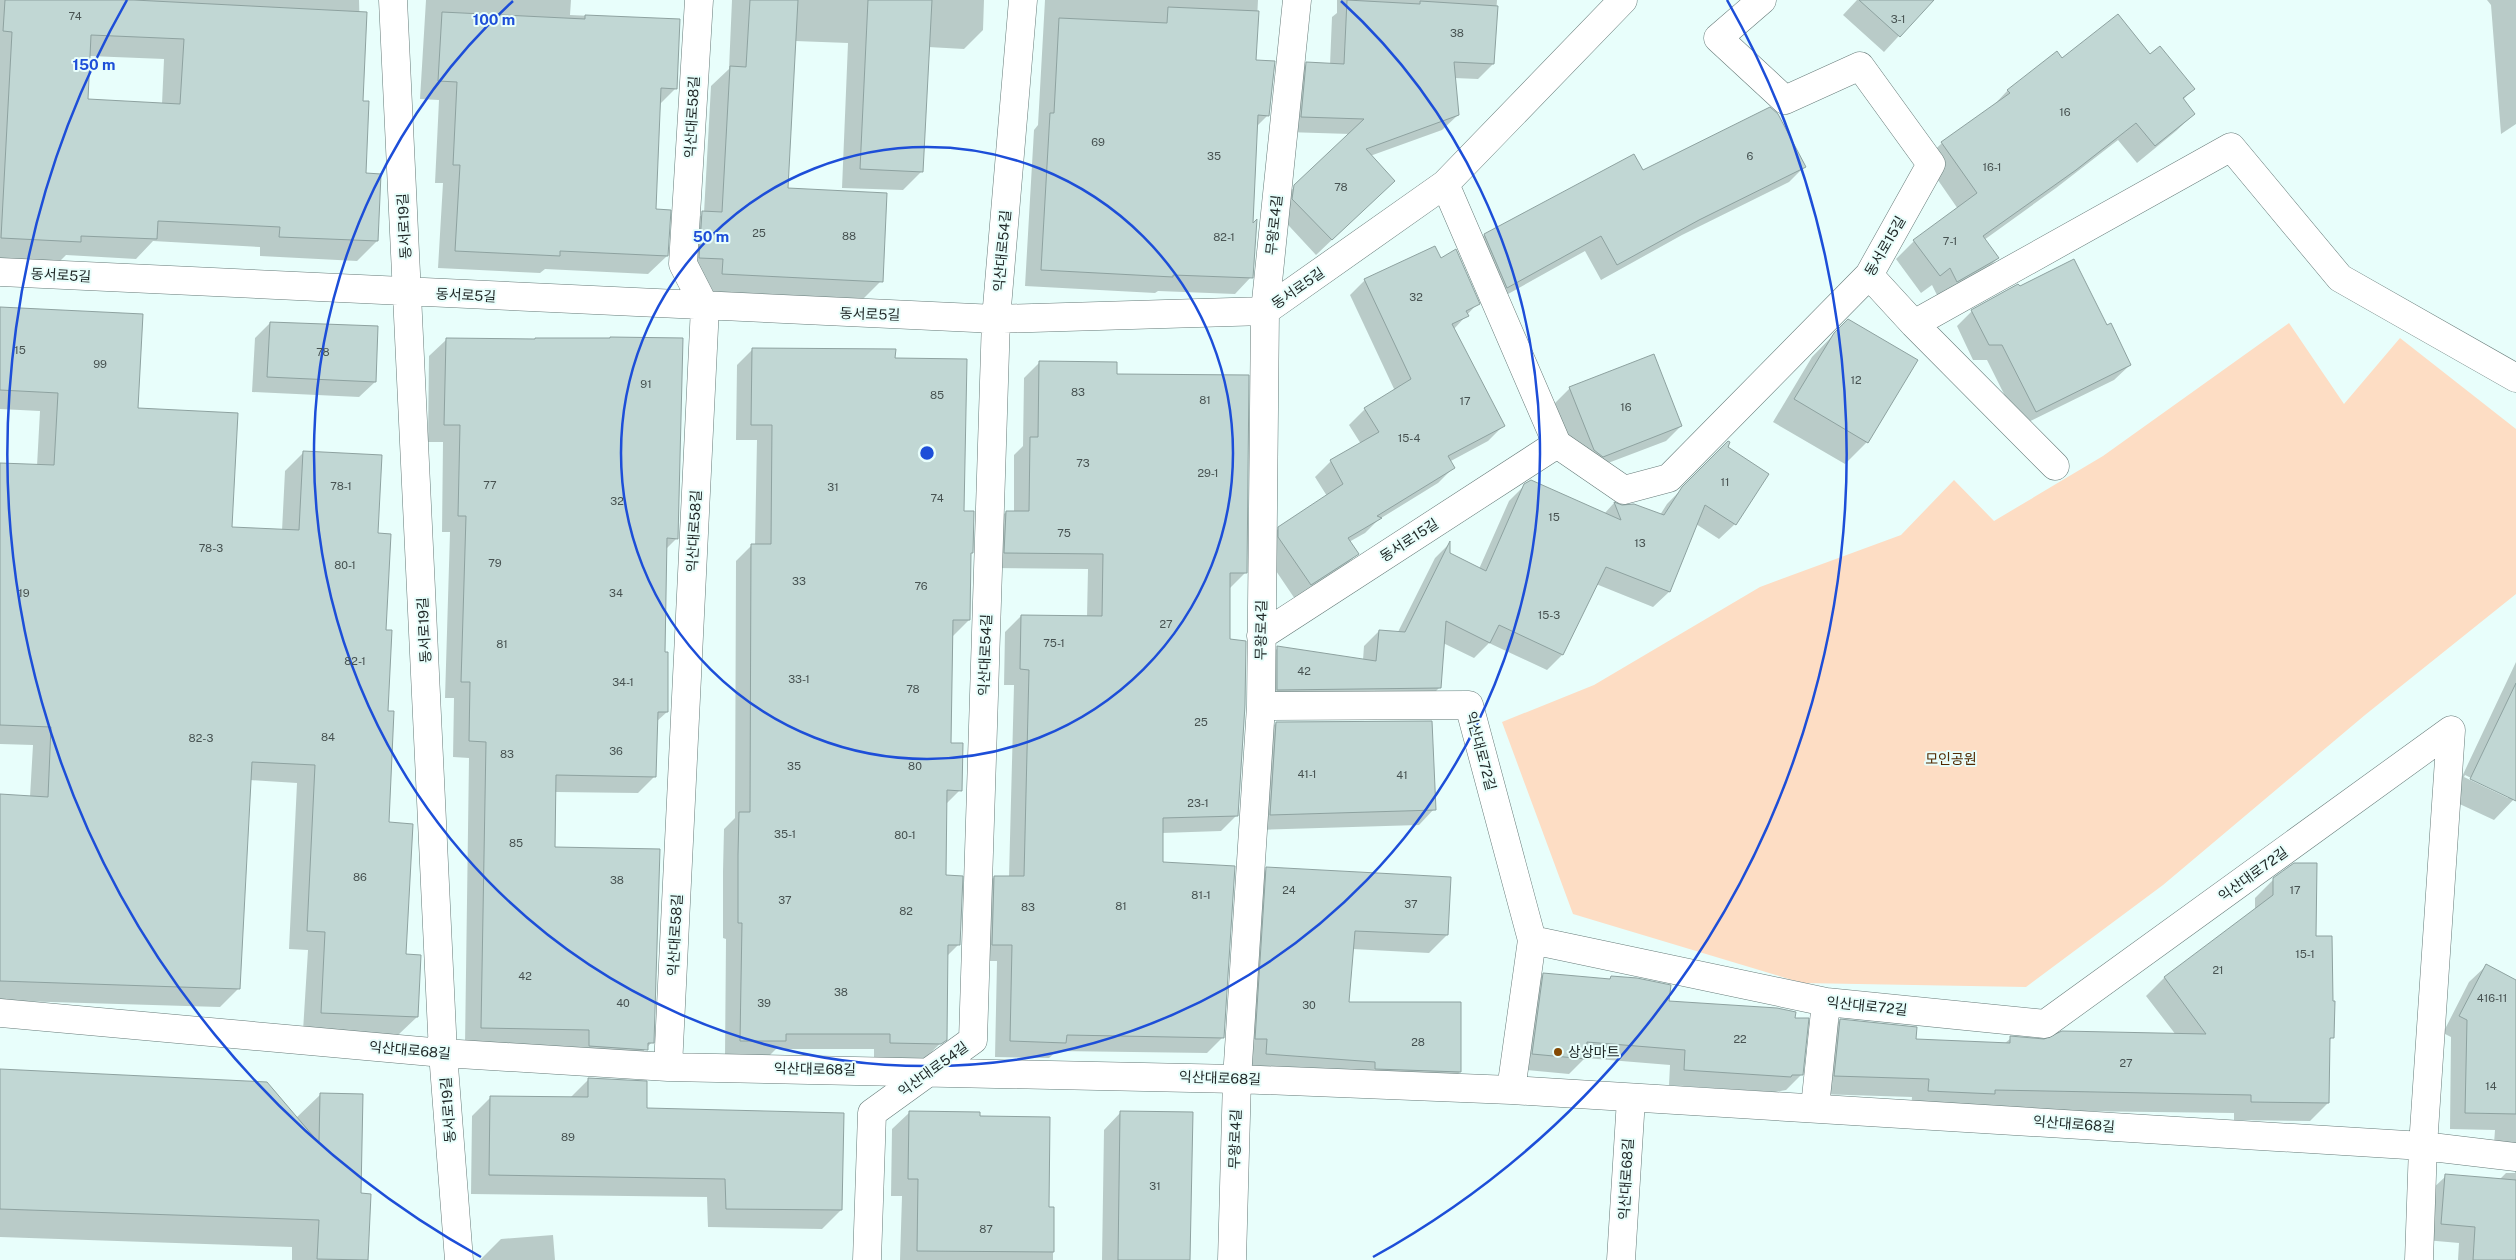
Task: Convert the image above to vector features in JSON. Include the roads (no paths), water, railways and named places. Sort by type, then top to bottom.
[{"type":"street","name":"동서로19길","points":[[393,0],[443,1053],[459,1260]]},
{"type":"street","name":"익산대로58길","points":[[668,1067],[705,307],[683,264],[699,0]]},
{"type":"street","name":"익산대로54길","points":[[867,1260],[872,1113],[973,1040],[996,319],[1023,0]]},
{"type":"street","name":"무왕로4길","points":[[1232,1260],[1237,1078],[1260,706],[1265,311],[1298,0]]},
{"type":"street","name":"동서로5길","points":[[0,272],[705,307],[996,319],[1265,311],[1445,184],[1623,0]]},
{"type":"street","name":"동서로15길","points":[[1261,636],[1557,444],[1624,490],[1669,478],[1870,275],[1931,164],[1860,66],[1785,100],[1718,38],[1762,0]]},
{"type":"street","points":[[1914,324],[2231,147],[2340,278],[2516,378]]},
{"type":"street","points":[[1445,184],[1557,444]]},
{"type":"street","points":[[1870,275],[1914,324],[2055,466]]},
{"type":"street","name":"익산대로72길","points":[[1260,706],[1469,705],[1532,940],[1511,1090]]},
{"type":"street","name":"익산대로72길","points":[[1532,940],[1826,1002],[2045,1024],[2451,730],[2423,1146],[2419,1260]]},
{"type":"street","points":[[1815,1107],[1826,1002]]},
{"type":"street","name":"익산대로68길","points":[[0,1013],[443,1053],[668,1067],[1237,1078],[1511,1090],[1631,1099],[1815,1107],[2423,1146],[2516,1157]]},
{"type":"street","name":"익산대로68길","points":[[1621,1260],[1631,1099]]},
{"type":"place","name":"상상마트","points":[[1558,1052]]},
{"type":"park label","name":"모인공원","points":[[1951,759]]}]
